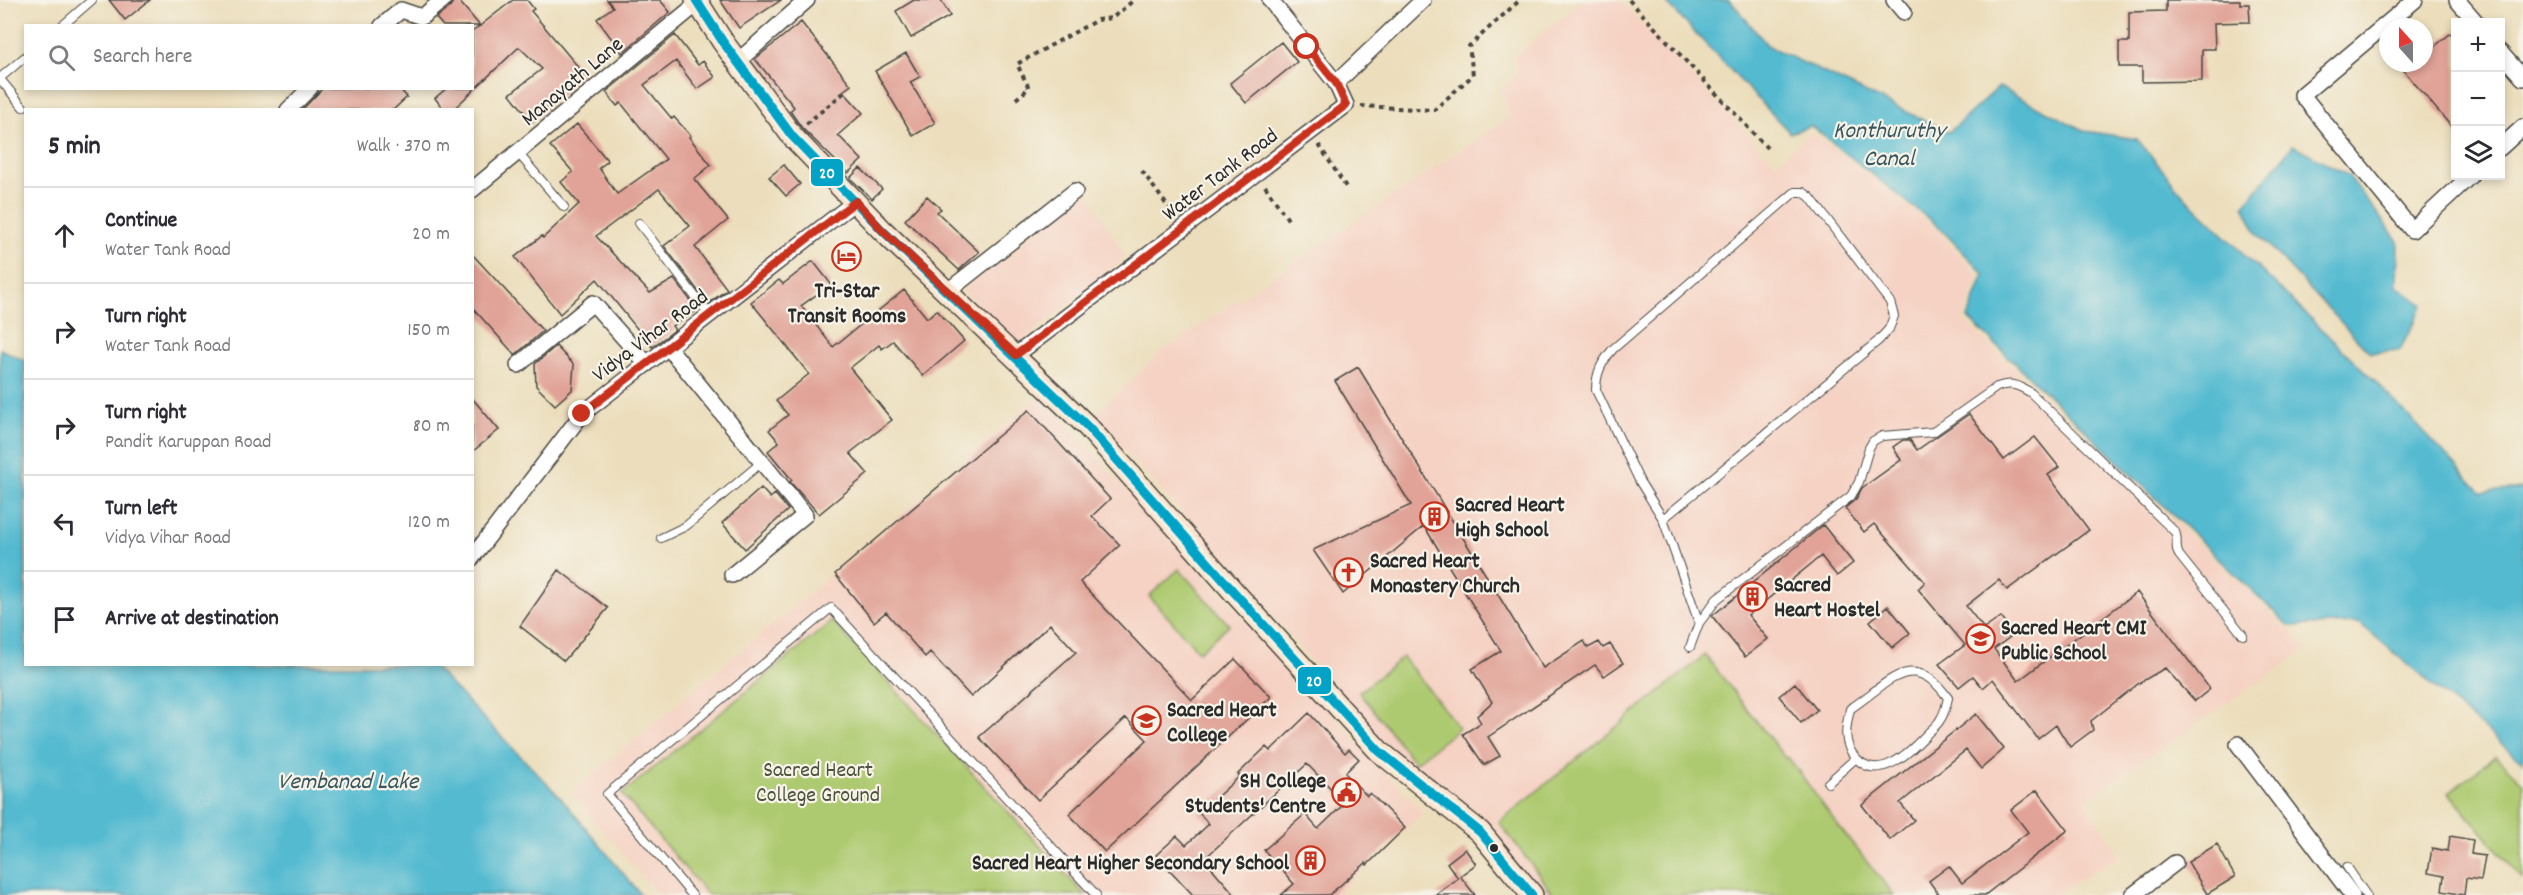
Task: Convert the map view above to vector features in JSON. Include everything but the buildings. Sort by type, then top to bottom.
[{"type":"main road","points":[[697,2],[737,62],[792,136],[882,230],[1016,355],[1088,426],[1240,599],[1379,751],[1480,832],[1532,895]]},
{"type":"street","points":[[384,24],[398,5],[422,21],[443,0]]},
{"type":"street","points":[[737,62],[807,0]]},
{"type":"street","points":[[1270,0],[1336,83],[1346,105]]},
{"type":"street","points":[[1336,83],[1423,0]]},
{"type":"street","points":[[2415,0],[2302,95],[2412,230],[2466,180]]},
{"type":"street","points":[[2457,0],[2473,18]]},
{"type":"street","name":"Manayath Lane","points":[[474,188],[697,2]]},
{"type":"street","points":[[2505,58],[2523,78]]},
{"type":"street","points":[[290,108],[308,90]]},
{"type":"street","name":"Water Tank Road","points":[[1016,355],[1346,105]]},
{"type":"street","points":[[2505,143],[2523,127]]},
{"type":"street","points":[[948,291],[1075,191]]},
{"type":"street","name":"Vidya Vihar Road","points":[[474,555],[582,414],[856,201]]},
{"type":"street","points":[[518,365],[593,303],[647,364]]},
{"type":"street","points":[[668,347],[805,515],[732,575]]},
{"type":"street","points":[[2238,744],[2352,895]]},
{"type":"street","points":[[2133,895],[2175,863]]},
{"type":"lane","points":[[64,24],[92,0]]},
{"type":"lane","points":[[23,107],[0,78],[24,58]]},
{"type":"lane","points":[[518,153],[564,207]]},
{"type":"lane","points":[[1663,519],[1878,341],[1892,322],[1894,316],[1890,302],[1810,197],[1803,192],[1795,192],[1614,349],[1600,364],[1596,377],[1596,390],[1640,482],[1663,519],[1699,623]]},
{"type":"lane","points":[[639,224],[710,316]]},
{"type":"lane","points":[[1690,647],[1699,623],[1717,599],[1851,496],[1859,482],[1869,448],[1874,441],[1882,436],[1933,432],[1997,387],[2007,383],[2019,386],[2031,393],[2175,531],[2178,537],[2176,549],[2179,555],[2242,635]]},
{"type":"lane","points":[[661,538],[686,526],[762,462]]},
{"type":"lane","points":[[692,895],[607,794],[831,608],[1096,895]]},
{"type":"lane","points":[[1904,672],[1919,672],[1937,683],[1948,698],[1945,711],[1939,722],[1918,744],[1897,761],[1876,768],[1862,764],[1856,758],[1847,744],[1845,728],[1850,709],[1904,672]]},
{"type":"lane","points":[[1828,783],[1856,758]]},
{"type":"lane","points":[[2347,867],[2366,895]]},
{"type":"path","points":[[1016,99],[1029,88],[1017,64],[1097,20],[1112,18],[1134,0]]},
{"type":"path","points":[[1346,105],[1434,110],[1473,75],[1468,46],[1520,0]]},
{"type":"path","points":[[1629,0],[1767,148]]},
{"type":"path","points":[[792,136],[846,91]]},
{"type":"path","points":[[1310,132],[1346,187]]},
{"type":"path","points":[[1142,171],[1184,228]]},
{"type":"path","points":[[1256,174],[1289,221]]},
{"type":"shaded area","points":[[1582,0],[1620,0],[1775,164],[1811,132],[1893,193],[1937,230],[1979,276],[1963,320],[2287,628],[2306,650],[2085,800],[2119,856],[2055,895],[1540,895],[1471,808],[1386,747],[1206,539],[1093,416],[1161,352],[1510,117],[1501,90],[1519,72],[1514,57]]},
{"type":"shaded area","points":[[1086,190],[1126,257],[1019,344],[962,290]]},
{"type":"shaded area","name":"Sacred Heart College","points":[[1040,396],[1423,813],[1337,895],[659,895],[571,793],[826,580]]},
{"type":"green space","points":[[1179,569],[1229,625],[1199,652],[1149,596]]},
{"type":"green space","name":"Sacred Heart College Ground","points":[[832,621],[1085,895],[708,895],[622,794]]},
{"type":"green space","points":[[1705,655],[1786,759],[1788,757],[1839,827],[1894,895],[1554,895],[1499,822]]},
{"type":"green space","points":[[1403,657],[1459,728],[1415,763],[1359,692]]},
{"type":"green space","points":[[2495,756],[2523,783],[2523,880],[2449,793]]},
{"type":"water","name":"Konthuruthy Canal","points":[[1664,0],[1730,0],[1768,46],[1949,132],[1999,87],[2085,131],[2137,139],[2184,196],[2377,383],[2481,492],[2523,489],[2523,762],[2359,623],[2289,626],[1968,318],[1984,274],[1939,227],[1811,126],[1790,133]]},
{"type":"water","points":[[2293,145],[2348,175],[2398,241],[2397,286],[2423,305],[2400,350],[2370,353],[2256,232],[2244,205]]},
{"type":"water","name":"Vembanad Lake","points":[[0,349],[24,361],[24,666],[433,666],[562,799],[641,895],[0,895]]},
{"type":"transit line","name":"20","points":[[696,0],[723,42],[792,136],[882,230],[1088,427],[1379,751],[1480,832],[1532,895]]},
{"type":"place","name":"Tri-Star Transit Rooms","points":[[847,257]]},
{"type":"place","name":"Sacred Heart High School","points":[[1434,516]]},
{"type":"place","name":"Sacred Heart Monastery Church","points":[[1349,572]]},
{"type":"place","name":"Sacred Heart Hostel","points":[[1753,596]]},
{"type":"place","name":"Sacred Heart CMI Public School","points":[[1980,639]]},
{"type":"place","name":"Sacred Heart College","points":[[1146,721]]},
{"type":"place","name":"SH College Students' Centre","points":[[1347,792]]},
{"type":"place","name":"Sacred Heart Higher Secondary School","points":[[1310,861]]},
{"type":"route","points":[[582,414],[856,201],[882,230],[1016,355],[1346,105],[1336,83],[1307,47]]}]
